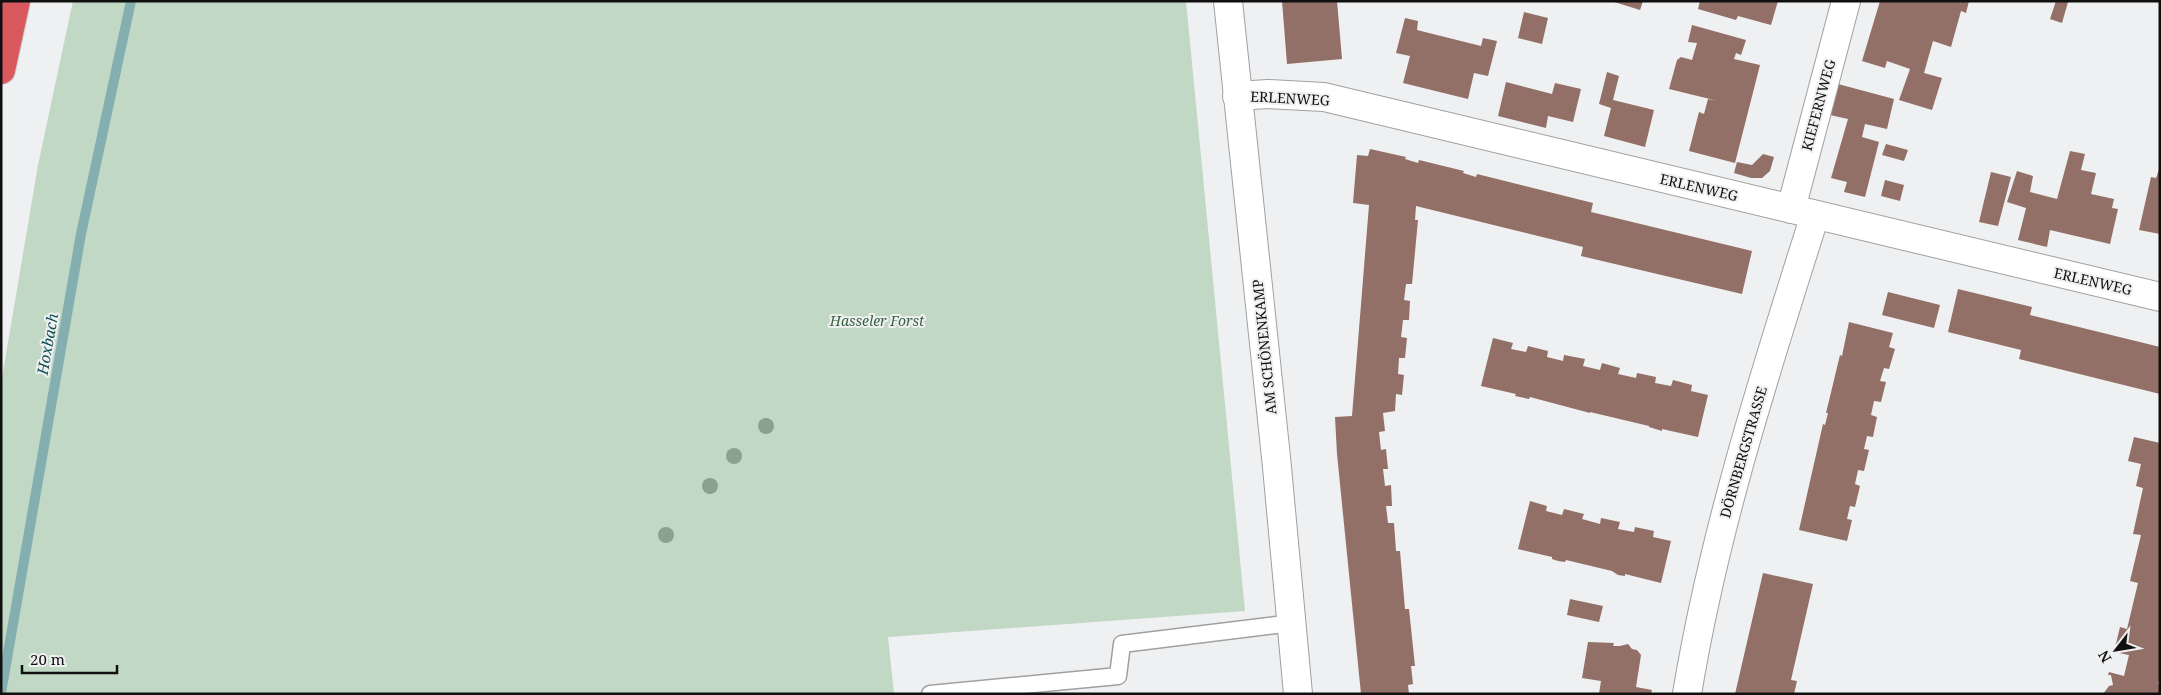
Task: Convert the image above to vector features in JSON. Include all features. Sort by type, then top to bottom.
[{"type":"highway","points":[[1,70],[16,1]]},
{"type":"street","name":"AM SCHÖNENKAMP","points":[[1228,1],[1272,419],[1298,694]]},
{"type":"street","name":"KIEFERNWEG","points":[[1803,212],[1846,1]]},
{"type":"street","name":"ERLENWEG","points":[[1237,96],[1268,94],[1324,97],[2160,297]]},
{"type":"street","name":"DÖRNBERGSTRASSE","points":[[1687,694],[1698,627],[1737,464],[1803,212]]},
{"type":"lane","points":[[930,694],[1118,676],[1122,644],[1292,623]]},
{"type":"green space","name":"Hasseler Forst","points":[[73,1],[1186,1],[1245,611],[888,637],[894,694],[1,694],[1,384],[38,165]]},
{"type":"building","points":[[1282,1],[1337,1],[1342,59],[1287,64]]},
{"type":"building","points":[[1611,1],[1643,1],[1640,10]]},
{"type":"building","points":[[1700,1],[1778,1],[1771,25],[1738,16],[1736,20],[1698,9]]},
{"type":"building","points":[[1880,1],[1969,1],[1966,13],[1961,11],[1951,47],[1933,41],[1924,73],[1942,78],[1932,110],[1899,100],[1910,69],[1887,61],[1885,68],[1862,61]]},
{"type":"building","points":[[2056,1],[2068,2],[2062,23],[2050,19]]},
{"type":"building","points":[[1524,12],[1548,18],[1542,44],[1518,38]]},
{"type":"building","points":[[1405,18],[1418,21],[1417,30],[1481,46],[1483,38],[1497,41],[1488,76],[1474,73],[1468,99],[1403,83],[1410,56],[1396,53]]},
{"type":"building","points":[[1692,25],[1746,40],[1741,55],[1736,53],[1734,59],[1760,65],[1735,163],[1689,151],[1699,112],[1704,114],[1708,99],[1718,101],[1669,89],[1677,60],[1681,57],[1692,60],[1697,43],[1688,42]]},
{"type":"building","points":[[1607,72],[1619,76],[1613,100],[1654,110],[1645,147],[1604,136],[1611,108],[1599,104]]},
{"type":"building","points":[[1506,82],[1552,94],[1555,83],[1581,89],[1573,122],[1548,116],[1546,128],[1498,116]]},
{"type":"building","points":[[1838,84],[1894,99],[1887,129],[1865,124],[1862,137],[1879,142],[1865,197],[1844,192],[1847,182],[1831,178],[1848,119],[1830,115]]},
{"type":"building","points":[[1886,144],[1908,150],[1904,161],[1882,155]]},
{"type":"building","points":[[1370,149],[1406,157],[1405,159],[1418,163],[1419,160],[1464,171],[1463,173],[1476,177],[1477,174],[1593,203],[1591,212],[1752,251],[1742,294],[1581,256],[1583,247],[1416,206],[1415,220],[1418,220],[1412,284],[1406,284],[1404,300],[1410,301],[1409,320],[1403,320],[1401,337],[1407,338],[1405,358],[1399,358],[1398,374],[1404,375],[1402,395],[1396,394],[1395,411],[1383,413],[1385,431],[1379,432],[1381,450],[1386,449],[1388,469],[1383,469],[1385,486],[1391,485],[1392,506],[1386,506],[1388,523],[1394,523],[1396,551],[1400,551],[1405,609],[1409,609],[1415,666],[1411,666],[1413,684],[1408,685],[1409,694],[1361,694],[1337,454],[1335,417],[1352,416],[1369,205],[1353,203],[1357,155],[1368,156]]},
{"type":"building","points":[[2070,151],[2085,154],[2081,170],[2096,173],[2091,194],[2114,199],[2112,208],[2118,209],[2110,244],[2050,230],[2047,247],[2018,240],[2026,208],[2007,202],[2017,171],[2033,176],[2030,192],[2057,199]]},
{"type":"building","points":[[1763,154],[1774,157],[1770,171],[1762,178],[1751,178],[1734,173],[1737,162],[1752,165]]},
{"type":"building","points":[[2160,167],[2160,234],[2139,230],[2151,177],[2156,178]]},
{"type":"building","points":[[1991,172],[2011,177],[1998,226],[1979,222]]},
{"type":"building","points":[[1885,180],[1904,185],[1900,201],[1881,196]]},
{"type":"building","points":[[1958,289],[2032,307],[2030,315],[2160,347],[2160,394],[2019,359],[2021,350],[1948,332]]},
{"type":"building","points":[[1888,292],[1940,305],[1934,328],[1882,315]]},
{"type":"building","points":[[1849,322],[1893,333],[1889,347],[1895,349],[1889,369],[1884,368],[1880,381],[1886,382],[1881,402],[1874,401],[1871,415],[1877,417],[1873,437],[1867,436],[1864,449],[1869,450],[1864,471],[1858,470],[1855,484],[1860,486],[1855,507],[1850,506],[1847,519],[1852,520],[1847,541],[1799,530]]},
{"type":"building","points":[[1493,338],[1513,343],[1511,349],[1526,352],[1528,346],[1548,351],[1547,357],[1563,361],[1564,355],[1585,359],[1583,366],[1600,370],[1602,363],[1620,368],[1618,374],[1636,378],[1637,373],[1656,377],[1655,383],[1671,386],[1673,380],[1692,385],[1691,391],[1708,395],[1698,437],[1662,429],[1662,431],[1649,426],[1530,397],[1529,399],[1515,396],[1516,394],[1481,386]]},
{"type":"building","points":[[2134,437],[2160,443],[2160,677],[2158,684],[2160,684],[2160,694],[2103,694],[2109,686],[2113,685],[2111,675],[2108,675],[2109,672],[2124,676],[2129,655],[2114,652],[2120,627],[2127,629],[2138,583],[2130,581],[2141,535],[2133,534],[2143,488],[2136,486],[2141,464],[2128,461]]},
{"type":"building","points":[[1530,501],[1547,506],[1546,511],[1562,515],[1564,509],[1584,514],[1582,519],[1600,524],[1601,518],[1620,522],[1618,529],[1634,532],[1635,527],[1654,531],[1653,537],[1671,541],[1661,583],[1625,574],[1625,576],[1618,575],[1612,571],[1566,560],[1565,562],[1558,561],[1552,559],[1552,557],[1518,549]]},
{"type":"building","points":[[1763,573],[1813,584],[1791,680],[1797,681],[1794,694],[1735,694]]},
{"type":"building","points":[[1570,599],[1603,606],[1599,622],[1567,615]]},
{"type":"building","points":[[1588,642],[1614,643],[1613,646],[1628,644],[1632,649],[1637,650],[1641,655],[1636,687],[1652,690],[1651,694],[1599,694],[1601,681],[1582,678]]},
{"type":"waterway","name":"Hoxbach","points":[[1,693],[81,234],[131,1]]}]
